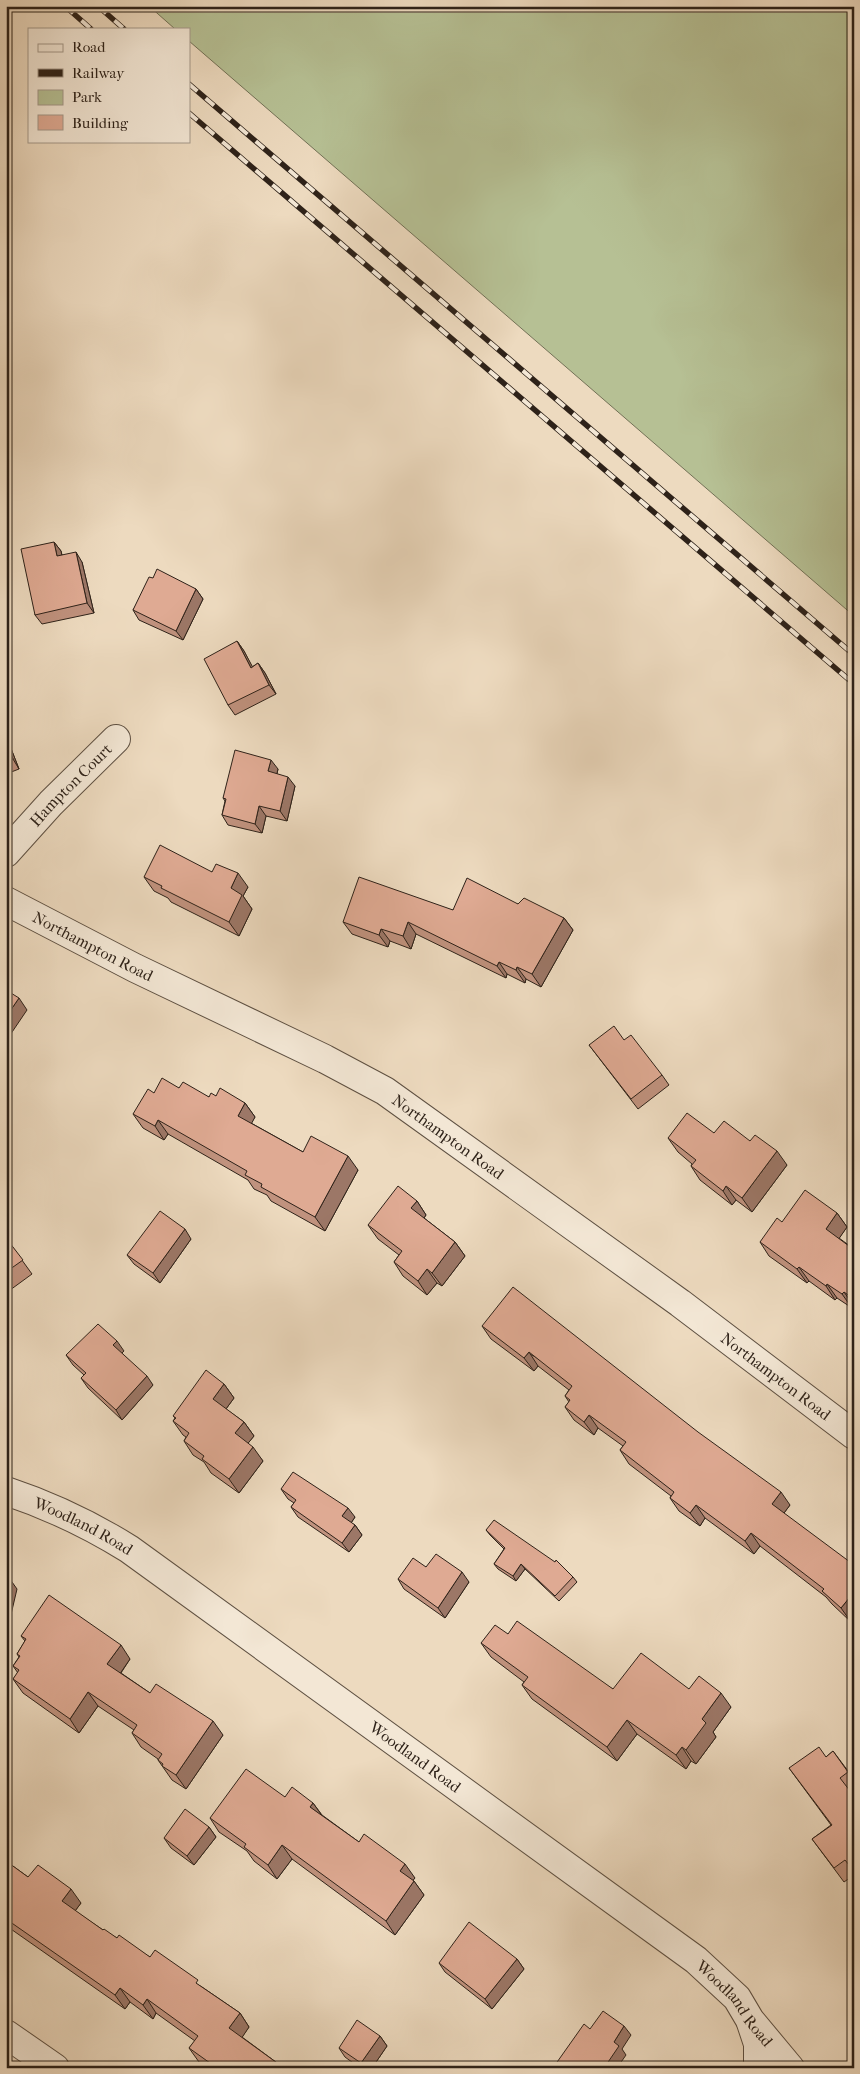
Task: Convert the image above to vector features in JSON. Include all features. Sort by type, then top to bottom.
[{"type":"street","name":"Hampton Court","points":[[6,853],[51,803],[116,739]]},
{"type":"street","name":"Northampton Road","points":[[6,901],[135,968],[325,1058],[385,1091],[680,1303],[854,1435]]},
{"type":"street","name":"Woodland Road","points":[[6,1491],[54,1508],[102,1532],[129,1549],[696,1960],[737,1998],[750,2020],[790,2068]]},
{"type":"street","points":[[750,2020],[758,2044],[758,2068]]},
{"type":"street","points":[[6,2034],[55,2068]]},
{"type":"green space","points":[[149,6],[854,6],[854,616],[190,42],[190,28],[174,28]]},
{"type":"building","points":[[54,542],[57,556],[76,552],[87,603],[35,615],[21,549]]},
{"type":"building","points":[[157,569],[196,589],[176,631],[133,610],[149,577],[153,578]]},
{"type":"building","points":[[237,641],[251,668],[258,663],[269,685],[228,705],[204,659]]},
{"type":"building","points":[[6,744],[13,759],[6,762]]},
{"type":"building","points":[[235,750],[271,760],[268,771],[288,777],[280,811],[259,806],[255,824],[222,815],[226,799],[223,798]]},
{"type":"building","points":[[160,845],[212,872],[216,864],[238,873],[231,888],[242,895],[229,922],[161,888],[162,886],[144,877]]},
{"type":"building","points":[[359,877],[453,910],[467,878],[518,904],[524,898],[564,918],[532,974],[517,967],[516,970],[499,962],[497,966],[408,922],[403,936],[381,929],[379,935],[343,922]]},
{"type":"building","points":[[6,990],[19,998],[6,1017]]},
{"type":"building","points":[[614,1026],[624,1040],[631,1035],[662,1075],[631,1099],[589,1045]]},
{"type":"building","points":[[162,1078],[179,1088],[183,1082],[209,1097],[211,1093],[216,1096],[220,1088],[245,1103],[238,1116],[303,1152],[311,1136],[348,1156],[315,1217],[261,1187],[262,1184],[245,1175],[247,1171],[158,1120],[155,1126],[133,1114],[148,1089],[154,1093]]},
{"type":"building","points":[[687,1113],[714,1133],[724,1121],[750,1141],[755,1135],[777,1151],[742,1198],[726,1186],[723,1191],[691,1166],[696,1160],[668,1138]]},
{"type":"building","points":[[398,1186],[417,1201],[411,1208],[455,1242],[432,1273],[427,1269],[418,1281],[394,1262],[402,1251],[368,1225]]},
{"type":"building","points":[[805,1190],[837,1213],[826,1229],[853,1249],[854,1299],[827,1284],[826,1286],[799,1267],[797,1269],[760,1242],[777,1218],[782,1222]]},
{"type":"building","points":[[160,1211],[185,1229],[153,1273],[127,1255]]},
{"type":"building","points":[[6,1238],[23,1260],[6,1272]]},
{"type":"building","points":[[513,1287],[698,1432],[781,1492],[772,1504],[854,1565],[854,1592],[841,1608],[822,1591],[824,1589],[751,1533],[745,1541],[696,1505],[690,1513],[670,1498],[674,1492],[620,1450],[626,1442],[589,1415],[584,1422],[565,1407],[570,1400],[565,1396],[572,1386],[529,1352],[524,1358],[482,1326]]},
{"type":"building","points":[[98,1324],[117,1341],[113,1345],[147,1376],[116,1410],[81,1378],[86,1373],[66,1355]]},
{"type":"building","points":[[206,1370],[224,1384],[213,1399],[244,1422],[235,1433],[253,1447],[229,1479],[202,1459],[204,1456],[184,1441],[189,1433],[173,1421],[176,1418],[173,1416]]},
{"type":"building","points":[[293,1472],[348,1508],[342,1516],[355,1525],[342,1543],[291,1507],[296,1500],[281,1489]]},
{"type":"building","points":[[494,1520],[555,1562],[556,1560],[573,1577],[555,1596],[521,1564],[513,1576],[494,1564],[505,1548],[486,1530]]},
{"type":"building","points":[[436,1554],[462,1572],[438,1608],[398,1579],[413,1558],[426,1567]]},
{"type":"building","points":[[49,1595],[121,1645],[107,1664],[150,1693],[156,1684],[213,1721],[176,1775],[162,1766],[163,1764],[158,1760],[162,1754],[132,1733],[137,1725],[88,1692],[70,1719],[13,1679],[19,1670],[13,1666],[20,1656],[17,1654],[26,1639],[21,1636]]},
{"type":"building","points":[[517,1621],[613,1689],[641,1653],[689,1689],[699,1676],[721,1693],[702,1719],[706,1723],[686,1750],[682,1747],[676,1755],[627,1720],[607,1747],[522,1685],[528,1677],[481,1643],[495,1625],[508,1634]]},
{"type":"building","points":[[819,1747],[826,1757],[833,1751],[848,1772],[840,1778],[854,1796],[854,1871],[845,1860],[834,1868],[812,1839],[832,1825],[789,1768]]},
{"type":"building","points":[[246,1769],[285,1797],[292,1787],[313,1803],[310,1807],[359,1842],[364,1834],[405,1864],[400,1871],[414,1881],[386,1921],[282,1845],[268,1865],[244,1847],[246,1844],[210,1818]]},
{"type":"building","points":[[185,1809],[209,1827],[187,1856],[164,1838]]},
{"type":"building","points":[[6,1861],[28,1877],[38,1865],[71,1889],[62,1901],[103,1930],[117,1938],[119,1935],[150,1957],[155,1950],[198,1980],[196,1983],[240,2013],[229,2028],[284,2068],[217,2068],[189,2048],[198,2036],[147,1999],[143,2005],[120,1988],[115,1995],[6,1919]]},
{"type":"building","points":[[469,1922],[517,1959],[485,1999],[439,1963]]},
{"type":"building","points":[[603,2011],[624,2026],[614,2042],[619,2046],[604,2068],[560,2068],[555,2065],[584,2024],[590,2029]]},
{"type":"building","points":[[357,2020],[380,2036],[361,2063],[339,2048]]},
{"type":"railway","points":[[65,6],[90,28]]},
{"type":"railway","points":[[98,6],[123,28]]},
{"type":"railway","points":[[190,85],[854,655]]},
{"type":"railway","points":[[190,114],[854,684]]}]
